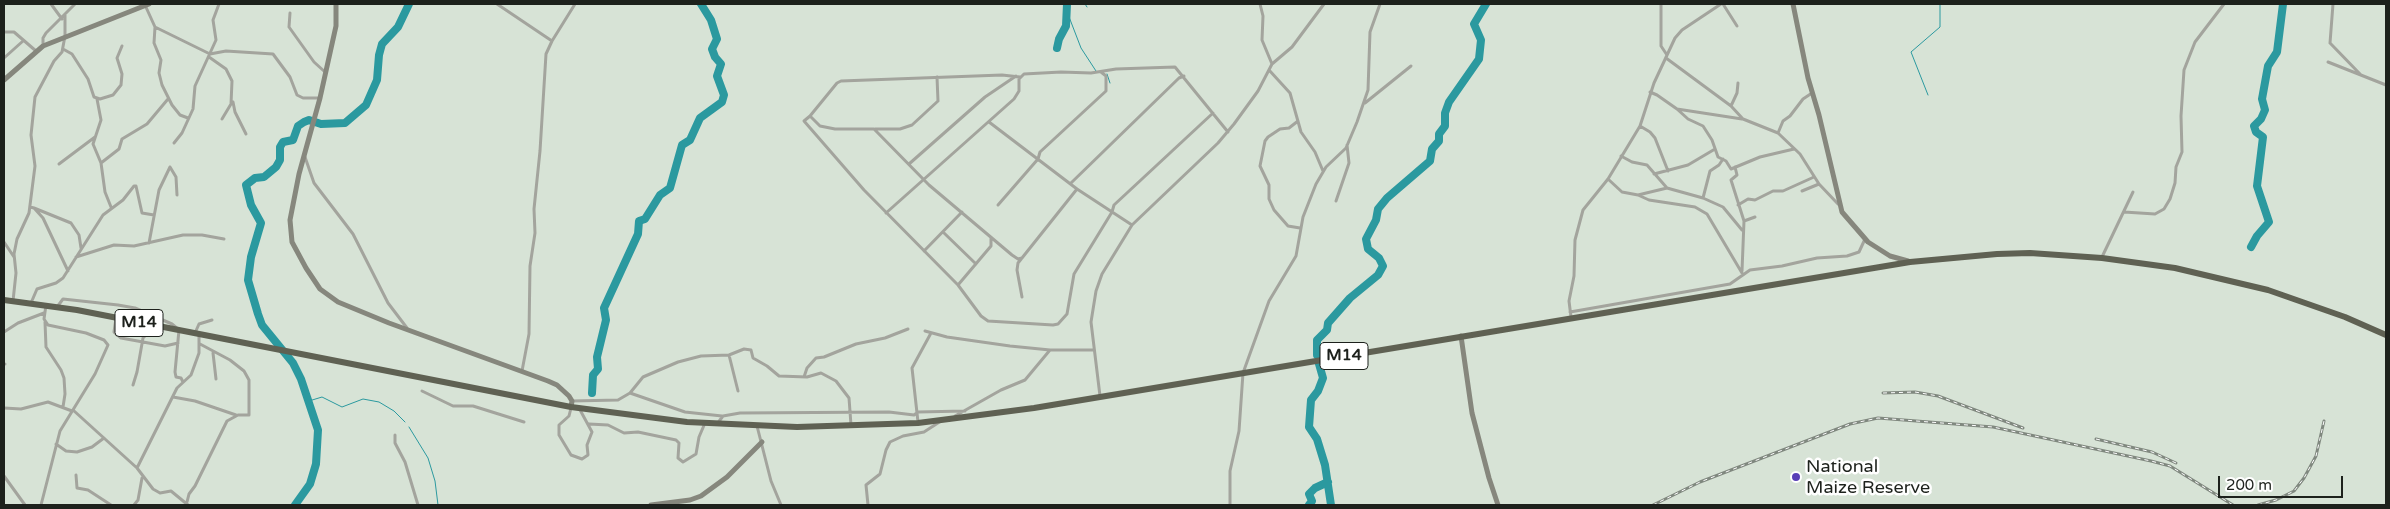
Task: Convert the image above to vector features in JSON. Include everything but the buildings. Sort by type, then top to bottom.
[{"type":"highway","name":"M14","points":[[4,300],[46,305],[116,318],[572,404],[579,408],[705,423],[757,426],[851,426],[918,423],[1100,397],[1461,336],[1570,315],[1734,291],[1910,262],[2022,253],[2147,263],[2268,290],[2345,317],[2386,335]]},
{"type":"street","points":[[51,4],[62,19]]},
{"type":"street","points":[[43,46],[43,38],[46,33],[66,16],[75,4]]},
{"type":"street","points":[[4,80],[43,46],[147,4],[155,27],[154,43],[161,60],[160,80],[168,99],[181,116],[188,118]]},
{"type":"street","points":[[174,143],[182,133],[194,106],[194,86],[216,40],[213,20],[219,4]]},
{"type":"street","points":[[336,4],[336,26],[320,98],[304,153],[290,228],[295,249],[306,268],[317,285],[332,298],[355,310],[557,385],[572,404]]},
{"type":"street","points":[[497,4],[552,41]]},
{"type":"street","points":[[522,372],[529,334],[530,266],[535,233],[534,209],[540,151],[546,54],[575,4]]},
{"type":"street","points":[[1260,4],[1263,16],[1262,40],[1272,64]]},
{"type":"street","points":[[1100,397],[1091,322],[1096,291],[1102,274],[1132,225],[1228,132],[1246,110],[1272,64],[1292,47],[1324,4]]},
{"type":"street","points":[[1230,505],[1230,471],[1239,432],[1244,373],[1271,297],[1296,256],[1305,210],[1323,172],[1347,145],[1364,104],[1368,90],[1370,32],[1380,4]]},
{"type":"street","points":[[1660,4],[1661,46],[1667,57],[1731,106],[1743,119]]},
{"type":"street","points":[[1736,26],[1722,4],[1682,30],[1676,38],[1650,92],[1640,126],[1608,179],[1583,210],[1575,240],[1574,276],[1569,295],[1570,315],[1730,284],[1739,280],[1750,270],[1782,266],[1817,258],[1847,256],[1859,252],[1865,239]]},
{"type":"street","points":[[1793,4],[1838,204]]},
{"type":"street","points":[[2124,212],[2155,214],[2164,209],[2170,198],[2175,183],[2176,167],[2182,152],[2181,116],[2184,70],[2196,42],[2224,4]]},
{"type":"street","points":[[2333,4],[2330,43],[2361,75]]},
{"type":"street","points":[[290,13],[289,27],[314,62],[326,72]]},
{"type":"street","points":[[13,300],[16,273],[14,257],[17,239],[32,208],[35,166],[31,130],[35,97],[39,87],[63,49],[66,16]]},
{"type":"street","points":[[155,27],[209,56],[229,72],[232,81],[235,112],[246,134]]},
{"type":"street","points":[[4,32],[14,32],[36,51]]},
{"type":"street","points":[[4,58],[24,41]]},
{"type":"street","points":[[97,99],[113,95],[121,85],[122,74],[117,58],[122,46]]},
{"type":"street","points":[[63,49],[72,54],[97,99],[101,120],[94,144],[101,162],[105,192],[111,207]]},
{"type":"street","points":[[209,56],[226,51],[273,54],[290,77],[298,95],[303,98],[320,98]]},
{"type":"street","points":[[2328,62],[2386,85]]},
{"type":"street","points":[[1364,104],[1411,66]]},
{"type":"street","points":[[909,164],[986,97],[1018,76],[1042,72],[1101,72],[1116,69],[1175,67],[1228,132]]},
{"type":"street","points":[[1269,70],[1290,93],[1301,132],[1315,152],[1323,172]]},
{"type":"street","points":[[998,205],[1038,160],[1040,152],[1106,91],[1106,76],[1101,72]]},
{"type":"street","points":[[1018,76],[937,77],[839,82],[804,121],[886,213],[958,285],[981,316],[988,321],[1058,324],[1067,314],[1072,281],[1078,264],[1112,212],[1114,204],[1213,113]]},
{"type":"street","points":[[886,213],[1017,95],[1018,76]]},
{"type":"street","points":[[1070,183],[1179,78],[1184,76]]},
{"type":"street","points":[[810,116],[820,126],[835,130],[900,129],[912,125],[938,101],[937,77]]},
{"type":"street","points":[[1731,106],[1737,93],[1738,83]]},
{"type":"street","points":[[1650,92],[1657,95],[1688,119],[1704,126],[1718,157],[1723,159],[1731,169],[1760,157],[1794,149]]},
{"type":"street","points":[[1778,133],[1783,121],[1790,116],[1800,102],[1813,92]]},
{"type":"street","points":[[222,119],[228,110],[232,96]]},
{"type":"street","points":[[101,162],[119,150],[122,139],[147,124],[168,99]]},
{"type":"street","points":[[1677,110],[1743,119],[1778,133],[1794,149],[1819,184],[1838,204],[1849,222],[1865,239],[1890,256],[1910,262]]},
{"type":"street","points":[[1298,121],[1289,128],[1280,129],[1268,137],[1265,141],[1260,166],[1268,185],[1269,199],[1274,210],[1288,226],[1300,228]]},
{"type":"street","points":[[989,122],[1077,189],[1132,225]]},
{"type":"street","points":[[1640,126],[1650,132],[1655,138],[1668,171]]},
{"type":"street","points":[[874,129],[924,180],[1012,256],[1018,259],[1022,258]]},
{"type":"street","points":[[59,164],[95,136]]},
{"type":"street","points":[[1336,201],[1349,163],[1347,145]]},
{"type":"street","points":[[1654,174],[1688,165],[1715,149]]},
{"type":"street","points":[[304,153],[305,163],[314,182],[353,234],[388,303],[409,330]]},
{"type":"street","points":[[1621,156],[1632,162],[1647,165],[1667,188]]},
{"type":"street","points":[[1703,198],[1710,171],[1719,166],[1723,159]]},
{"type":"street","points":[[149,243],[159,190],[170,167],[176,177],[177,195]]},
{"type":"street","points":[[1734,291],[1742,273],[1742,230],[1744,220],[1731,180],[1738,175],[1736,167]]},
{"type":"street","points":[[1738,205],[1748,199],[1755,200],[1773,191],[1783,191],[1814,177]]},
{"type":"street","points":[[1608,179],[1622,192],[1638,195],[1648,200],[1695,207],[1707,214],[1742,273]]},
{"type":"street","points":[[1802,192],[1819,184]]},
{"type":"street","points":[[31,303],[37,289],[56,283],[63,278],[97,223],[111,207],[123,200],[135,186],[142,213],[154,215]]},
{"type":"street","points":[[1638,195],[1667,188],[1703,198],[1723,207],[1742,230]]},
{"type":"street","points":[[1017,268],[1022,258],[1077,189]]},
{"type":"street","points":[[2102,258],[2133,192]]},
{"type":"street","points":[[32,208],[70,223],[79,235],[81,249]]},
{"type":"street","points":[[32,208],[46,224],[68,271]]},
{"type":"street","points":[[924,251],[962,212]]},
{"type":"street","points":[[1744,220],[1756,217]]},
{"type":"street","points":[[943,232],[976,264]]},
{"type":"street","points":[[76,257],[114,245],[134,246],[191,234],[224,240]]},
{"type":"street","points":[[958,285],[991,246],[991,236]]},
{"type":"street","points":[[4,242],[14,257]]},
{"type":"street","points":[[991,246],[998,245],[1003,247]]},
{"type":"street","points":[[1012,256],[1017,268],[1022,297]]},
{"type":"street","points":[[57,307],[64,299],[135,308],[172,324],[179,330],[175,372],[176,376],[181,378],[183,382]]},
{"type":"street","points":[[46,305],[44,313],[46,347],[64,378],[63,407]]},
{"type":"street","points":[[4,332],[31,317],[44,313]]},
{"type":"street","points":[[116,318],[113,329],[121,338],[164,346],[178,343]]},
{"type":"street","points":[[137,468],[173,397],[183,382],[191,375],[200,344],[197,325],[212,320]]},
{"type":"street","points":[[41,505],[60,431],[95,374],[106,350],[107,343],[86,333],[50,326],[45,321]]},
{"type":"street","points":[[133,385],[142,341],[150,325]]},
{"type":"street","points":[[804,377],[816,358],[824,357],[856,344],[885,338],[908,330]]},
{"type":"street","points":[[925,331],[1010,346],[1050,350],[1093,350]]},
{"type":"street","points":[[918,423],[912,368],[931,333]]},
{"type":"street","points":[[1461,336],[1472,413],[1498,505]]},
{"type":"street","points":[[173,397],[195,401],[217,410],[238,415],[249,415],[249,380],[238,365],[213,353],[200,344]]},
{"type":"street","points":[[572,404],[614,400],[630,393],[643,377],[678,362],[701,356],[729,355],[739,350],[751,350],[753,358],[779,376],[804,377],[820,373],[836,381],[849,398],[852,412],[851,426]]},
{"type":"street","points":[[952,418],[1001,390],[1025,380],[1050,350]]},
{"type":"street","points":[[213,353],[216,379]]},
{"type":"street","points":[[729,355],[738,391]]},
{"type":"street","points":[[422,391],[453,406],[474,406],[524,422]]},
{"type":"street","points":[[630,393],[685,412],[712,413],[723,416],[749,413],[898,412],[914,416],[918,412],[965,411]]},
{"type":"street","points":[[4,408],[21,409],[48,402],[73,411],[137,468],[142,478],[157,492],[171,491],[188,504]]},
{"type":"street","points":[[572,404],[569,416],[561,422],[558,429],[566,450],[575,458],[582,459],[588,455],[587,445],[592,432],[579,408]]},
{"type":"street","points":[[188,504],[189,494],[195,486],[227,421],[238,415]]},
{"type":"street","points":[[717,424],[723,416]]},
{"type":"street","points":[[868,505],[866,485],[880,474],[890,442],[904,436],[924,432],[943,419]]},
{"type":"street","points":[[589,424],[608,425],[624,433],[638,432],[658,438],[676,440],[679,443],[678,458],[683,462],[696,454],[699,437],[705,423]]},
{"type":"street","points":[[757,426],[771,481],[781,505]]},
{"type":"street","points":[[395,436],[395,443],[405,462],[418,505]]},
{"type":"street","points":[[56,444],[66,451],[77,452],[92,447],[104,438]]},
{"type":"street","points":[[651,505],[690,500],[701,496],[727,478],[762,442]]},
{"type":"street","points":[[76,475],[77,488],[88,490],[111,505]]},
{"type":"street","points":[[4,476],[26,505]]},
{"type":"street","points":[[134,505],[138,500],[142,478]]},
{"type":"waterway","points":[[295,505],[310,484],[316,464],[318,430],[301,379],[293,363],[262,325],[248,280],[251,257],[261,223],[251,205],[246,185],[255,178],[264,177],[276,167],[280,160],[280,147],[283,142],[293,140],[298,126],[309,120],[321,124],[345,123],[366,105],[377,80],[382,44],[398,27],[409,4]]},
{"type":"waterway","points":[[592,393],[593,375],[598,369],[597,357],[606,320],[604,308],[638,234],[639,221],[645,219],[660,195],[670,188],[682,145],[690,140],[700,118],[722,102],[724,95],[717,76],[721,64],[715,57],[712,49],[717,39],[711,20],[701,4]]},
{"type":"waterway","points":[[1057,48],[1059,39],[1066,26],[1067,4]]},
{"type":"waterway","points":[[1317,355],[1317,340],[1327,330],[1328,323],[1350,298],[1378,275],[1383,266],[1379,258],[1368,249],[1366,239],[1376,220],[1378,209],[1387,198],[1430,161],[1432,149],[1439,141],[1439,134],[1445,126],[1445,113],[1449,102],[1479,59],[1481,40],[1474,24],[1486,4]]},
{"type":"waterway","points":[[1928,95],[1911,52],[1940,27],[1940,4]]},
{"type":"waterway","points":[[2251,247],[2257,236],[2269,222],[2257,186],[2263,137],[2256,132],[2254,126],[2261,119],[2265,110],[2262,99],[2268,66],[2277,52],[2283,4]]},
{"type":"waterway","points":[[1066,9],[1081,48],[1096,71]]},
{"type":"waterway","points":[[1107,74],[1110,83]]},
{"type":"waterway","points":[[1319,364],[1323,378],[1318,391],[1311,400],[1309,427],[1317,439],[1325,465],[1331,505]]},
{"type":"waterway","points":[[309,401],[322,397],[342,407],[363,399],[379,402],[394,411],[405,422]]},
{"type":"waterway","points":[[409,427],[428,458],[435,481],[438,505]]},
{"type":"waterway","points":[[1309,505],[1312,501],[1309,494],[1315,488],[1328,482]]},
{"type":"railway","points":[[1883,393],[1915,392],[1938,396],[2023,428]]},
{"type":"railway","points":[[1653,505],[1700,482],[1850,424],[1878,418],[1993,427],[2151,461],[2170,466],[2233,505]]},
{"type":"railway","points":[[2258,505],[2276,500],[2294,491],[2304,478],[2316,456],[2324,421]]},
{"type":"railway","points":[[2096,439],[2152,452],[2176,463]]},
{"type":"place","name":"National Maize Reserve","points":[[1796,477]]}]
